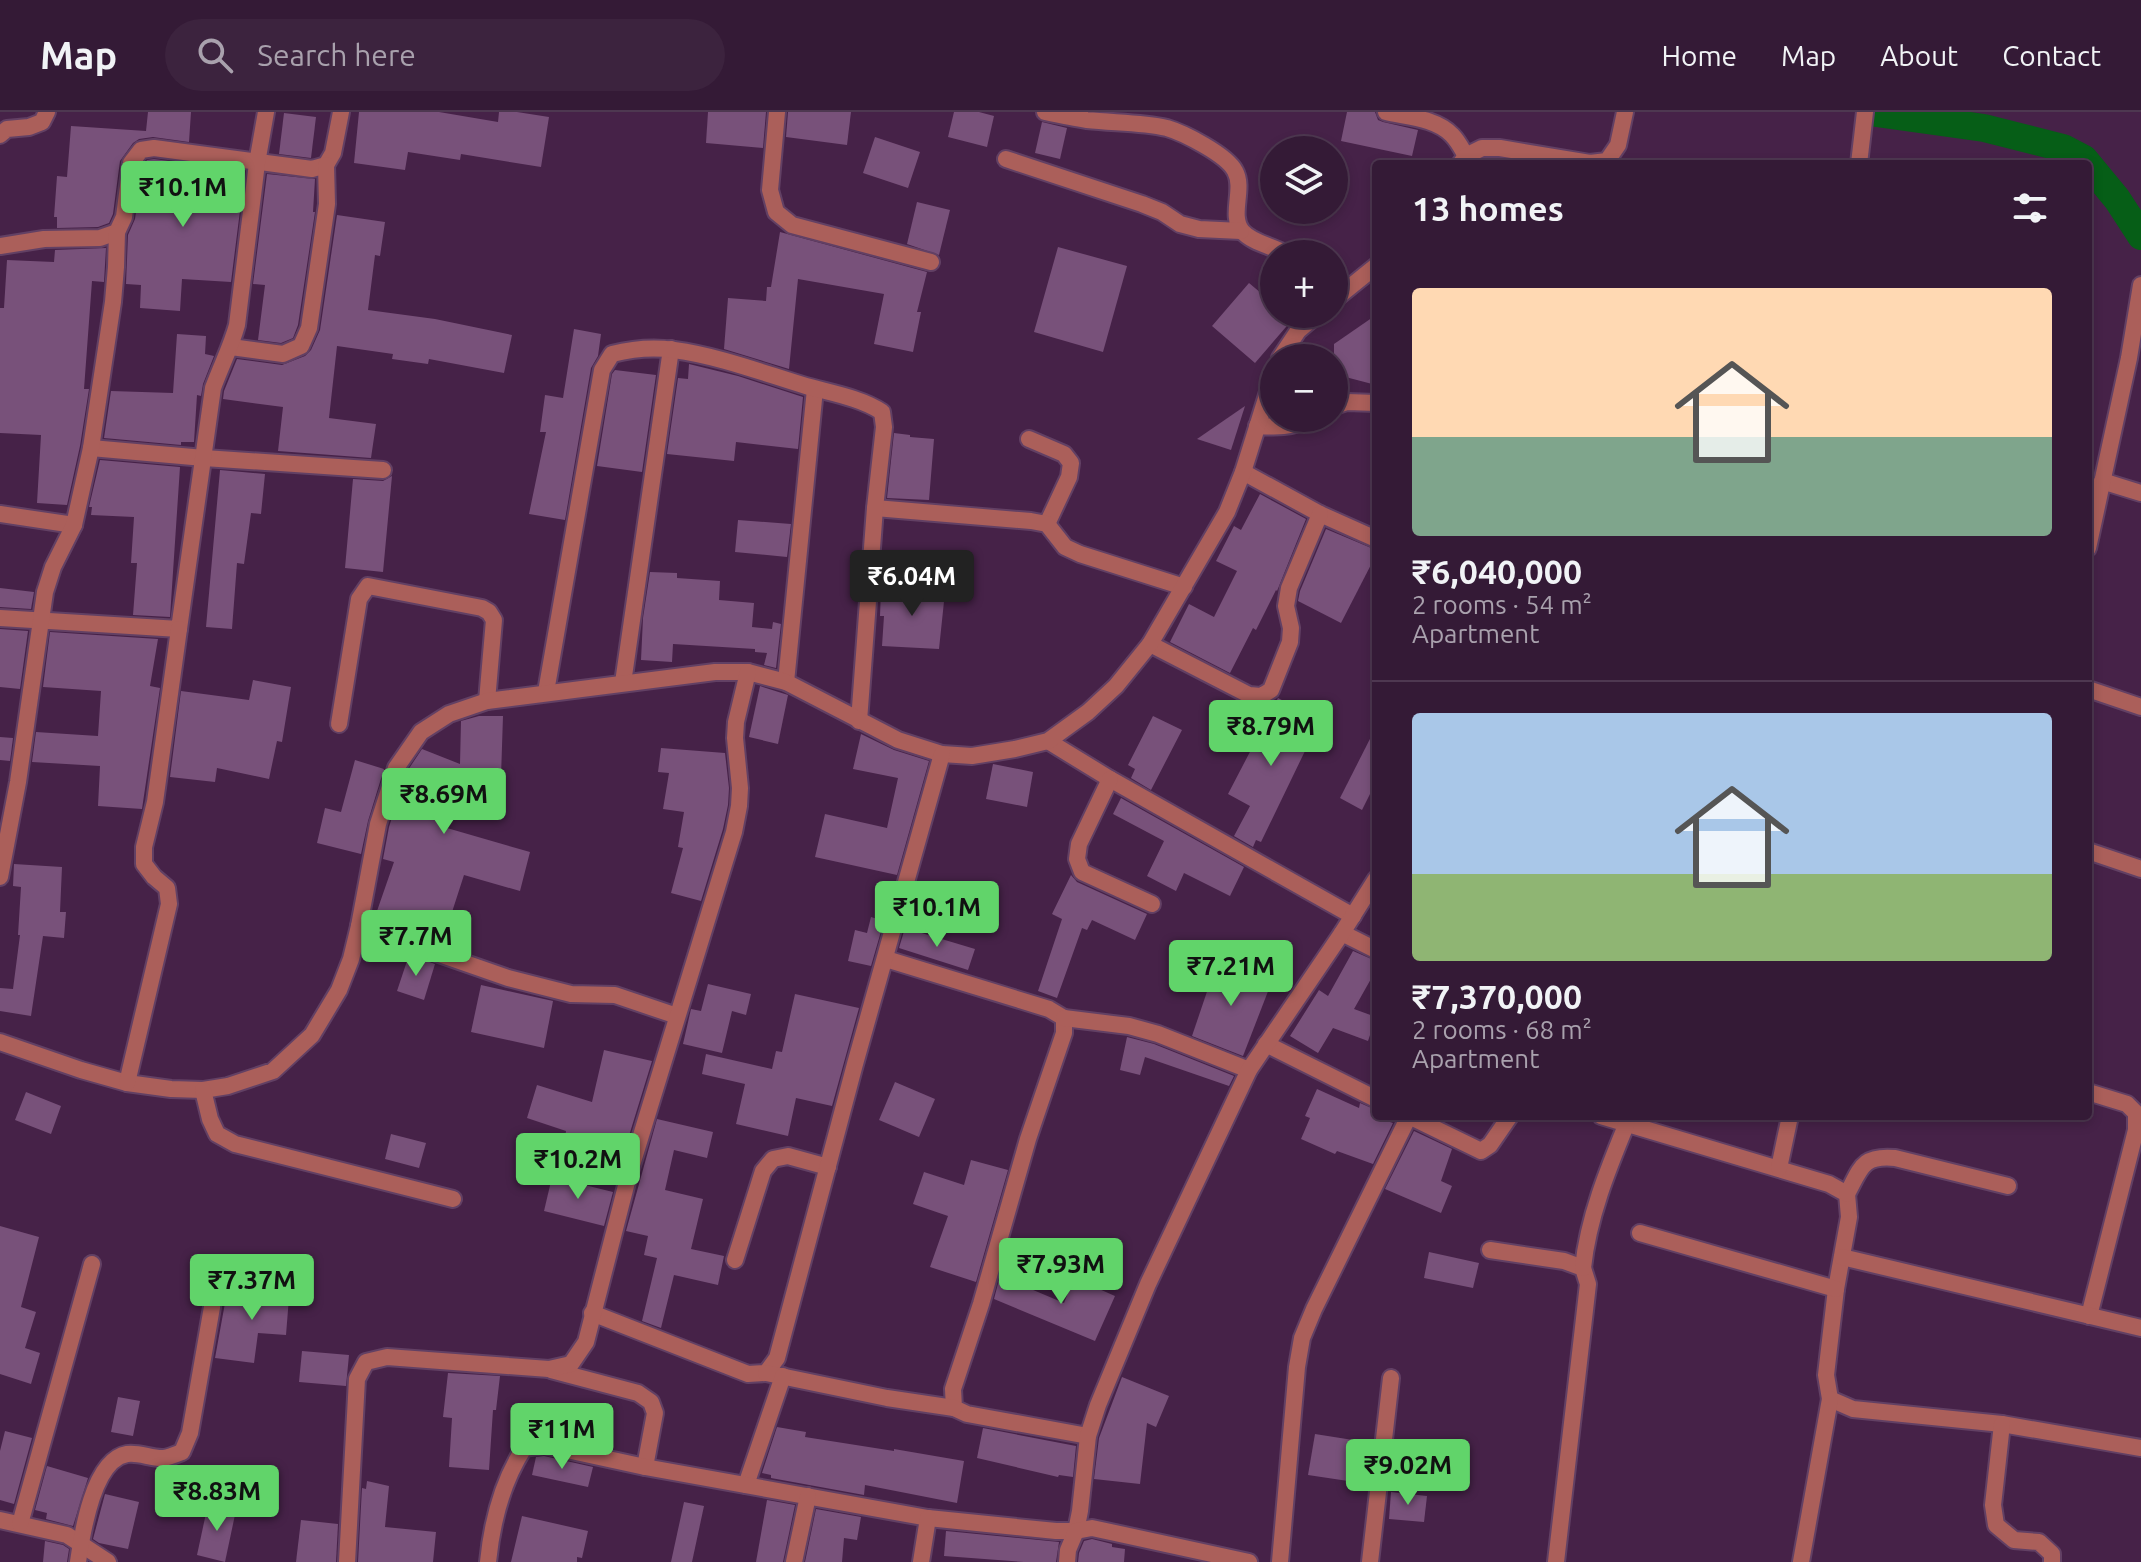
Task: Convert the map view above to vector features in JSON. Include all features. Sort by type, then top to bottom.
[{"type":"street","points":[[0,135],[7,129],[42,122],[47,112]]},
{"type":"street","points":[[127,1083],[169,904],[167,888],[144,864],[144,847],[155,802],[213,388],[237,325],[266,112]]},
{"type":"street","points":[[231,347],[283,354],[301,346],[309,328],[327,204],[326,165],[333,153],[341,112]]},
{"type":"street","points":[[777,112],[770,190],[776,212],[792,225],[931,262]]},
{"type":"street","points":[[1045,112],[1086,120],[1147,119],[1183,134],[1220,156],[1235,170],[1239,186],[1237,217],[1241,231]]},
{"type":"street","points":[[1386,112],[1429,121],[1444,128],[1454,136],[1463,160],[1482,148],[1572,160]]},
{"type":"street","points":[[1608,160],[1618,145],[1625,112]]},
{"type":"street","points":[[1860,160],[1865,112]]},
{"type":"street","points":[[1,865],[18,782],[40,621],[49,579],[74,525],[91,448],[113,302],[117,232],[124,217],[131,163],[141,150],[154,148],[312,169],[326,165]]},
{"type":"street","points":[[1006,159],[1142,204],[1180,224],[1199,229],[1241,231],[1260,242]]},
{"type":"street","points":[[0,246],[44,239],[100,238],[117,232]]},
{"type":"street","points":[[1348,288],[1372,269]]},
{"type":"street","points":[[2092,529],[2129,358],[2141,285]]},
{"type":"street","points":[[1289,344],[1302,328]]},
{"type":"street","points":[[546,692],[602,370],[612,354],[631,349],[671,349],[873,406],[882,412],[884,427],[859,721]]},
{"type":"street","points":[[623,683],[671,349]]},
{"type":"street","points":[[786,682],[815,389]]},
{"type":"street","points":[[1348,402],[1372,403]]},
{"type":"street","points":[[0,1042],[127,1083],[171,1089],[203,1090],[228,1086],[273,1071],[312,1035],[339,990],[351,959],[378,824],[396,768],[421,732],[449,714],[487,701],[715,672],[748,672],[786,682],[898,740],[942,754],[972,756],[1048,741],[1088,712],[1116,686],[1150,644],[1227,512],[1260,417]]},
{"type":"street","points":[[1029,439],[1064,454],[1071,463],[1069,477],[1047,524]]},
{"type":"street","points":[[91,448],[383,470]]},
{"type":"street","points":[[1243,472],[1320,514],[1372,537]]},
{"type":"street","points":[[2102,481],[2141,493]]},
{"type":"street","points":[[875,508],[1047,524],[1065,547],[1080,554],[1184,587]]},
{"type":"street","points":[[0,514],[74,525]]},
{"type":"street","points":[[1150,644],[1249,695],[1261,696],[1271,690],[1290,642],[1291,628],[1286,606],[1289,588],[1320,514]]},
{"type":"street","points":[[339,724],[359,599],[368,586],[489,612],[494,620],[487,701]]},
{"type":"street","points":[[0,618],[179,629]]},
{"type":"street","points":[[549,1369],[571,1364],[586,1342],[628,1178],[734,832],[740,788],[736,722],[748,672]]},
{"type":"street","points":[[2092,690],[2141,707]]},
{"type":"street","points":[[1048,741],[1353,916]]},
{"type":"street","points":[[766,1373],[777,1358],[942,754]]},
{"type":"street","points":[[1110,779],[1079,844],[1077,859],[1082,872],[1152,904]]},
{"type":"street","points":[[2092,852],[2141,869]]},
{"type":"street","points":[[1067,1562],[1080,1511],[1088,1436],[1109,1376],[1148,1284],[1249,1070],[1372,885]]},
{"type":"street","points":[[359,926],[508,978],[571,994],[615,995],[677,1016]]},
{"type":"street","points":[[1342,933],[1372,948]]},
{"type":"street","points":[[886,959],[1049,1009],[1064,1018],[1129,1026],[1158,1034],[1249,1070]]},
{"type":"street","points":[[954,1408],[953,1389],[1028,1139],[1064,1033],[1064,1018]]},
{"type":"street","points":[[1266,1044],[1372,1097]]},
{"type":"street","points":[[203,1090],[217,1134],[235,1144],[453,1199]]},
{"type":"street","points":[[2089,1316],[2136,1130],[2136,1113],[2127,1104],[2092,1093]]},
{"type":"street","points":[[1280,1562],[1302,1338],[1407,1120]]},
{"type":"street","points":[[1417,1120],[1481,1151],[1498,1135],[1507,1120]]},
{"type":"street","points":[[1616,1120],[1829,1184],[1847,1194]]},
{"type":"street","points":[[1779,1168],[1789,1120]]},
{"type":"street","points":[[1556,1562],[1588,1284],[1583,1268],[1585,1247],[1601,1192],[1627,1123]]},
{"type":"street","points":[[735,1260],[763,1171],[773,1159],[788,1156],[828,1167]]},
{"type":"street","points":[[1801,1562],[1830,1399],[1826,1375],[1836,1289],[1849,1217],[1847,1194],[1864,1163],[1877,1156],[1895,1158],[2008,1186]]},
{"type":"street","points":[[1640,1233],[1836,1289]]},
{"type":"street","points":[[1490,1250],[1564,1261],[1583,1268]]},
{"type":"street","points":[[1842,1257],[2141,1328]]},
{"type":"street","points":[[20,1524],[92,1264]]},
{"type":"street","points":[[78,1562],[98,1480],[109,1463],[127,1454],[165,1458],[182,1452],[190,1433],[212,1307]]},
{"type":"street","points":[[592,1313],[748,1374],[783,1376],[1088,1436]]},
{"type":"street","points":[[347,1562],[357,1379],[366,1362],[387,1357],[549,1369],[638,1393],[651,1402],[655,1413],[645,1467]]},
{"type":"street","points":[[746,1485],[783,1376]]},
{"type":"street","points":[[1370,1562],[1391,1378]]},
{"type":"street","points":[[1830,1399],[1853,1409],[2002,1424],[2141,1448]]},
{"type":"street","points":[[2002,1424],[1993,1505],[1996,1525],[2014,1540],[2039,1542],[2052,1554],[2052,1562]]},
{"type":"street","points":[[488,1562],[492,1526],[512,1467],[524,1448],[544,1445],[645,1467],[928,1518],[1056,1531],[1092,1528],[1249,1562]]},
{"type":"street","points":[[794,1562],[808,1496]]},
{"type":"street","points":[[921,1562],[928,1518]]},
{"type":"street","points":[[0,1520],[67,1535],[108,1562]]},
{"type":"building","points":[[148,112],[191,112],[189,142],[153,137],[139,139],[120,161],[109,223],[98,227],[57,228],[57,217],[54,217],[57,176],[67,177],[71,126],[146,131]]},
{"type":"building","points":[[359,112],[439,112],[498,122],[499,112],[549,117],[541,167],[461,154],[460,160],[408,152],[405,170],[354,163]]},
{"type":"building","points":[[708,112],[766,112],[763,148],[706,143]]},
{"type":"building","points":[[788,112],[851,112],[847,145],[786,137]]},
{"type":"building","points":[[954,112],[979,112],[994,116],[987,147],[948,137]]},
{"type":"building","points":[[1347,112],[1375,112],[1378,120],[1418,130],[1412,156],[1348,142],[1348,136],[1342,136]]},
{"type":"building","points":[[284,113],[316,117],[311,158],[279,154]]},
{"type":"building","points":[[1042,122],[1067,128],[1060,159],[1035,153]]},
{"type":"building","points":[[875,137],[920,152],[908,188],[863,173]]},
{"type":"building","points":[[147,160],[245,171],[231,282],[182,279],[180,311],[140,308],[141,285],[126,284],[128,235],[135,219],[142,167]]},
{"type":"building","points":[[267,174],[315,179],[315,212],[298,325],[293,338],[281,343],[258,340],[265,285],[253,284]]},
{"type":"building","points":[[917,202],[950,210],[939,255],[907,244]]},
{"type":"building","points":[[337,215],[385,222],[380,256],[375,255],[368,310],[435,319],[512,335],[504,373],[429,359],[428,364],[392,359],[393,354],[337,346],[329,418],[376,424],[371,458],[278,451],[283,407],[223,399],[237,359],[282,365],[305,356],[311,350],[320,330]]},
{"type":"building","points":[[780,232],[927,272],[917,312],[921,312],[913,352],[874,344],[884,294],[798,279],[789,369],[724,349],[728,298],[766,301]]},
{"type":"building","points":[[1058,247],[1127,266],[1103,352],[1034,332]]},
{"type":"building","points":[[106,248],[104,282],[92,281],[84,389],[89,389],[67,505],[37,503],[41,435],[0,433],[0,308],[4,308],[7,260],[54,262],[55,250]]},
{"type":"building","points":[[1249,283],[1260,292],[1260,328],[1285,328],[1271,344],[1260,344],[1260,357],[1255,363],[1212,326]]},
{"type":"building","points":[[1372,318],[1372,384],[1348,378],[1348,344],[1334,344]]},
{"type":"building","points":[[574,329],[601,334],[598,356],[591,368],[565,520],[529,514],[546,432],[540,432],[545,395],[563,398]]},
{"type":"building","points":[[177,334],[206,336],[205,354],[214,356],[201,396],[197,395],[194,442],[181,442],[181,445],[104,438],[111,391],[173,393]]},
{"type":"building","points":[[689,364],[803,397],[798,449],[736,442],[734,461],[667,454],[678,378],[688,379]]},
{"type":"building","points":[[615,370],[656,375],[642,472],[597,466]]},
{"type":"building","points":[[1245,406],[1231,450],[1197,439]]},
{"type":"building","points":[[894,433],[934,439],[929,500],[887,498]]},
{"type":"building","points":[[100,460],[180,467],[170,617],[133,615],[137,563],[131,563],[134,517],[91,515],[92,507],[89,507]]},
{"type":"building","points":[[220,470],[265,474],[261,514],[251,513],[244,564],[237,563],[232,629],[206,627]]},
{"type":"building","points":[[392,476],[383,572],[345,568],[353,479],[383,481]]},
{"type":"building","points":[[1260,494],[1306,519],[1277,591],[1256,630],[1253,628],[1230,673],[1170,642],[1189,604],[1214,617],[1237,571],[1216,561],[1234,526],[1241,530]]},
{"type":"building","points":[[738,520],[791,524],[787,557],[735,552]]},
{"type":"building","points":[[1326,529],[1372,548],[1372,563],[1341,623],[1298,601]]},
{"type":"building","points":[[650,572],[677,573],[677,578],[720,581],[719,600],[754,603],[752,627],[772,629],[773,622],[781,624],[776,668],[764,665],[767,653],[755,652],[755,649],[673,644],[672,662],[641,660]]},
{"type":"building","points":[[0,588],[34,592],[31,609],[0,607]]},
{"type":"building","points":[[881,589],[945,592],[939,649],[882,646],[884,616],[880,616]]},
{"type":"building","points":[[0,629],[28,631],[20,689],[0,687]]},
{"type":"building","points":[[50,632],[158,639],[150,686],[160,688],[142,809],[98,806],[100,766],[32,762],[36,732],[98,736],[101,691],[43,687]]},
{"type":"building","points":[[253,680],[291,687],[282,742],[277,741],[269,779],[217,768],[215,782],[170,777],[181,691],[249,700]]},
{"type":"building","points":[[760,686],[788,695],[778,744],[749,737]]},
{"type":"building","points":[[1278,698],[1320,720],[1261,842],[1256,840],[1253,847],[1234,836],[1250,806],[1228,794]]},
{"type":"building","points":[[479,716],[503,716],[501,777],[459,775],[440,826],[530,852],[520,891],[464,875],[442,943],[415,934],[418,926],[377,911],[394,862],[383,859],[389,827],[406,773],[422,749],[460,764],[461,721]]},
{"type":"building","points":[[1153,716],[1182,730],[1151,790],[1131,778],[1135,769],[1128,765]]},
{"type":"building","points":[[861,734],[894,750],[929,761],[897,875],[815,857],[825,814],[887,828],[898,778],[853,769]]},
{"type":"building","points":[[1372,735],[1372,790],[1362,810],[1340,798]]},
{"type":"building","points":[[0,737],[13,738],[10,761],[0,760]]},
{"type":"building","points":[[661,748],[725,753],[728,805],[701,901],[671,893],[683,848],[678,847],[684,812],[663,809],[669,773],[658,772]]},
{"type":"building","points":[[355,760],[384,769],[361,854],[317,843],[325,808],[341,812]]},
{"type":"building","points":[[993,764],[1033,772],[1027,807],[986,799]]},
{"type":"building","points":[[1121,798],[1244,867],[1230,896],[1184,873],[1176,891],[1147,876],[1164,841],[1113,814]]},
{"type":"building","points":[[14,864],[62,867],[60,912],[66,912],[64,938],[43,936],[31,1016],[0,1011],[0,988],[13,989],[20,935],[21,887],[13,886]]},
{"type":"building","points":[[1071,875],[1077,882],[1147,914],[1135,940],[1092,920],[1087,930],[1082,928],[1057,998],[1038,991],[1062,919],[1052,914]]},
{"type":"building","points":[[871,917],[884,921],[871,966],[848,961],[855,930],[867,933]]},
{"type":"building","points":[[905,928],[975,949],[968,970],[899,948]]},
{"type":"building","points":[[1353,951],[1372,959],[1372,977],[1354,1009],[1372,1016],[1368,1041],[1333,1028],[1318,1053],[1290,1036],[1319,990],[1328,996]]},
{"type":"building","points":[[409,955],[435,964],[424,1000],[397,991]]},
{"type":"building","points":[[1217,962],[1272,981],[1243,1056],[1192,1036]]},
{"type":"building","points":[[708,984],[751,994],[746,1015],[732,1011],[722,1053],[683,1044],[691,1009],[701,1011]]},
{"type":"building","points":[[481,985],[553,1001],[544,1048],[471,1032]]},
{"type":"building","points":[[795,994],[859,1008],[832,1106],[796,1098],[788,1136],[736,1124],[745,1084],[702,1074],[706,1054],[772,1069],[776,1051],[782,1052]]},
{"type":"building","points":[[1127,1037],[1154,1044],[1234,1076],[1229,1086],[1145,1057],[1140,1075],[1120,1070]]},
{"type":"building","points":[[604,1050],[652,1061],[624,1152],[565,1138],[566,1131],[527,1118],[537,1085],[592,1102]]},
{"type":"building","points":[[895,1082],[935,1099],[919,1137],[879,1120]]},
{"type":"building","points":[[1317,1089],[1359,1108],[1360,1103],[1372,1108],[1372,1120],[1391,1120],[1393,1123],[1373,1164],[1337,1151],[1335,1154],[1301,1139],[1310,1118],[1305,1116]]},
{"type":"building","points":[[26,1092],[61,1106],[51,1134],[15,1120]]},
{"type":"building","points":[[657,1119],[713,1132],[707,1158],[674,1150],[665,1190],[703,1199],[691,1249],[724,1256],[718,1285],[674,1275],[661,1328],[642,1321],[657,1258],[644,1255],[648,1236],[626,1231]]},
{"type":"building","points":[[1414,1131],[1452,1149],[1441,1181],[1452,1186],[1441,1213],[1385,1189]]},
{"type":"building","points":[[391,1134],[426,1143],[419,1168],[385,1159]]},
{"type":"building","points":[[971,1160],[1008,1170],[976,1282],[930,1267],[948,1216],[913,1204],[924,1172],[964,1185]]},
{"type":"building","points":[[552,1177],[613,1192],[604,1226],[544,1211]]},
{"type":"building","points":[[0,1226],[39,1237],[21,1307],[36,1312],[25,1348],[40,1353],[31,1384],[0,1374]]},
{"type":"building","points":[[1429,1252],[1479,1263],[1473,1288],[1424,1278]]},
{"type":"building","points":[[1000,1276],[1064,1303],[1074,1278],[1115,1296],[1095,1341],[994,1299]]},
{"type":"building","points":[[266,1283],[290,1285],[286,1335],[258,1333],[254,1363],[215,1358],[227,1292],[265,1298]]},
{"type":"building","points":[[302,1351],[349,1355],[346,1386],[299,1382]]},
{"type":"building","points":[[448,1373],[500,1376],[496,1410],[493,1410],[489,1470],[449,1467],[452,1418],[443,1417]]},
{"type":"building","points":[[1122,1377],[1169,1396],[1156,1427],[1147,1423],[1140,1484],[1094,1479],[1099,1438]]},
{"type":"building","points":[[118,1397],[140,1401],[133,1436],[111,1432]]},
{"type":"building","points":[[777,1427],[806,1432],[805,1437],[964,1461],[957,1503],[865,1485],[864,1495],[771,1478],[771,1475],[762,1473]]},
{"type":"building","points":[[983,1428],[1076,1446],[1073,1477],[1058,1477],[977,1458]]},
{"type":"building","points":[[5,1431],[32,1438],[14,1504],[0,1500],[0,1451]]},
{"type":"building","points":[[1315,1434],[1372,1443],[1368,1484],[1308,1475]]},
{"type":"building","points":[[536,1457],[593,1467],[588,1487],[532,1475]]},
{"type":"building","points":[[47,1466],[88,1478],[73,1526],[46,1519],[47,1513],[35,1510]]},
{"type":"building","points":[[367,1481],[389,1486],[385,1527],[436,1532],[433,1562],[358,1562],[362,1488],[366,1489]]},
{"type":"building","points":[[1391,1492],[1427,1496],[1424,1522],[1389,1519]]},
{"type":"building","points":[[105,1494],[139,1502],[128,1549],[93,1539]]},
{"type":"building","points":[[767,1500],[795,1505],[783,1562],[756,1562]]},
{"type":"building","points":[[684,1502],[704,1506],[692,1562],[671,1562]]},
{"type":"building","points":[[208,1504],[236,1510],[225,1562],[197,1555]]},
{"type":"building","points":[[816,1509],[861,1517],[857,1540],[844,1538],[842,1562],[805,1562]]},
{"type":"building","points":[[522,1516],[588,1531],[582,1558],[577,1557],[577,1562],[511,1562]]},
{"type":"building","points":[[301,1520],[338,1524],[336,1562],[296,1562]]},
{"type":"building","points":[[946,1531],[1059,1542],[1056,1562],[944,1556]]},
{"type":"building","points":[[1092,1539],[1125,1549],[1124,1562],[1078,1562],[1084,1541]]},
{"type":"building","points":[[45,1541],[69,1549],[67,1562],[43,1562]]},
{"type":"waterway","points":[[1869,112],[1984,128],[2063,148],[2085,160]]},
{"type":"waterway","points":[[2092,169],[2141,236]]}]
